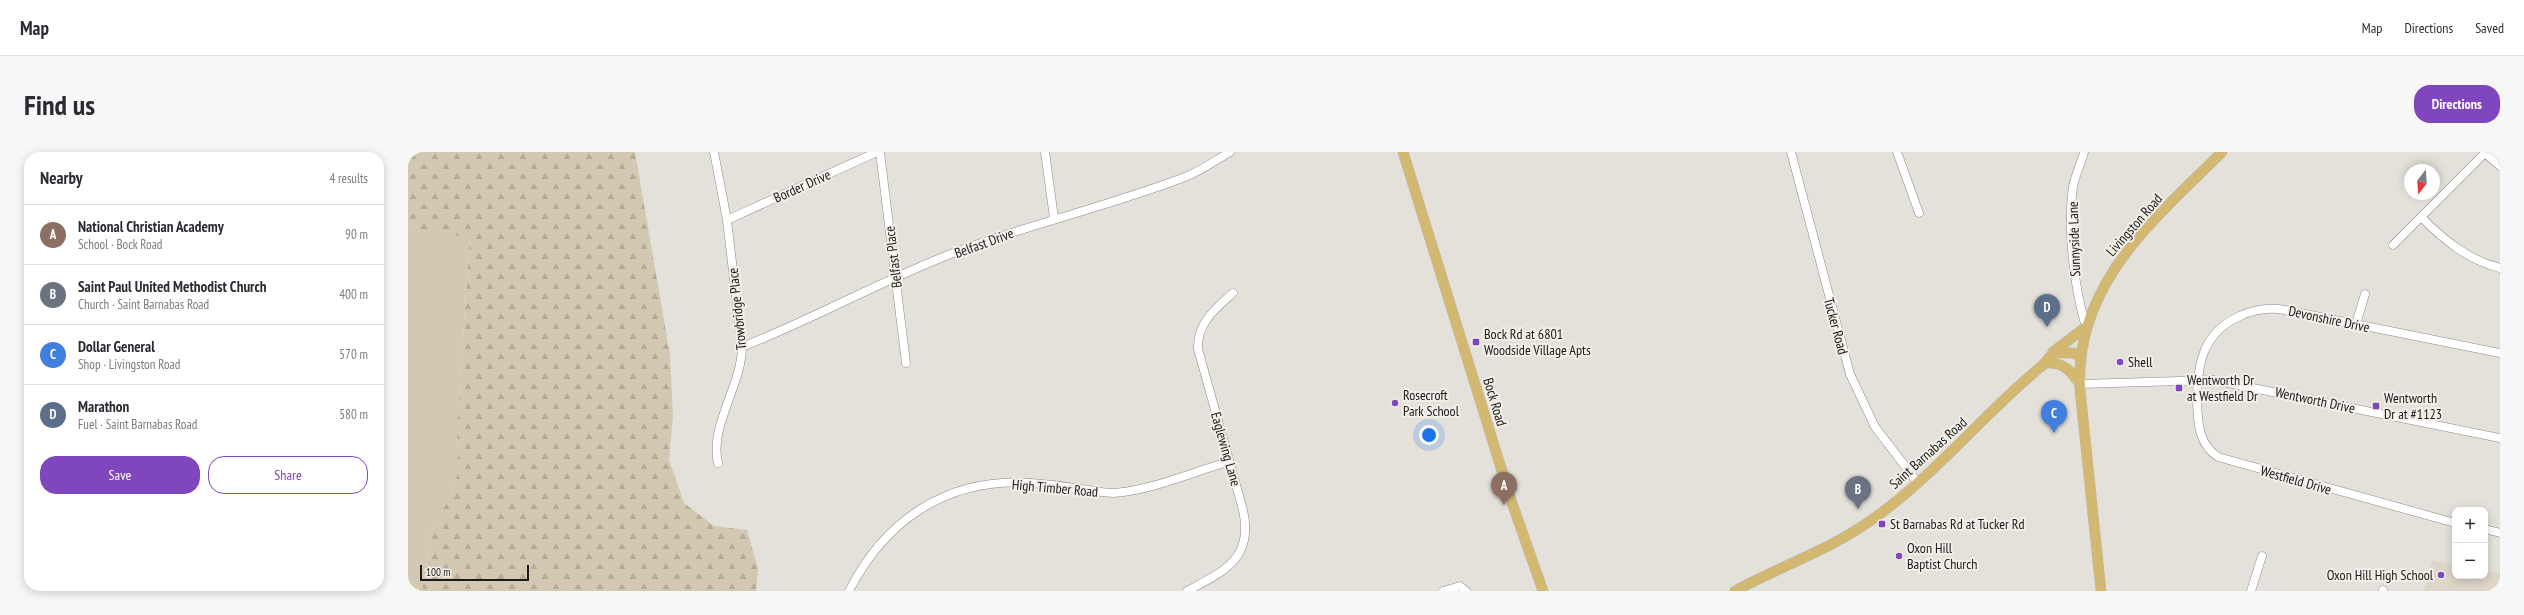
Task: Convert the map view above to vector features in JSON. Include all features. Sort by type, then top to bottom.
[{"type":"main road","name":"Bock Road","points":[[1403,152],[1506,487],[1543,591]]},
{"type":"main road","name":"Livingston Road","points":[[2101,591],[2080,384],[2081,358],[2086,327],[2102,290],[2130,246],[2222,152]]},
{"type":"main road","name":"Saint Barnabas Road","points":[[1735,591],[1860,528],[1918,483],[2048,359],[2086,327]]},
{"type":"main road","points":[[2048,359],[2074,353],[2081,358]]},
{"type":"main road","points":[[2048,359],[2068,368],[2080,384]]},
{"type":"street","name":"Trowbridge Place","points":[[714,152],[727,220],[742,347],[740,367],[717,439],[718,463]]},
{"type":"street","name":"Border Drive","points":[[727,220],[879,152]]},
{"type":"street","name":"Belfast Place","points":[[879,152],[906,363]]},
{"type":"street","points":[[1045,152],[1054,218]]},
{"type":"street","name":"Belfast Drive","points":[[742,347],[790,328],[895,279],[960,251],[1054,218],[1118,200],[1187,177],[1230,152]]},
{"type":"street","name":"Tucker Road","points":[[1791,152],[1850,374],[1875,427],[1918,483]]},
{"type":"street","points":[[1897,152],[1919,213]]},
{"type":"street","name":"Sunnyside Lane","points":[[2084,152],[2074,186],[2072,212],[2077,296],[2086,327]]},
{"type":"street","points":[[2393,245],[2486,153],[2500,166]]},
{"type":"street","points":[[2421,217],[2458,249],[2477,260],[2500,268]]},
{"type":"street","name":"Eaglewing Lane","points":[[1187,591],[1230,566],[1237,558],[1244,541],[1246,522],[1203,371],[1198,344],[1203,324],[1209,315],[1233,293]]},
{"type":"street","points":[[2356,324],[2365,294]]},
{"type":"street","name":"Devonshire Drive","points":[[2198,381],[2201,362],[2213,335],[2226,323],[2251,312],[2265,308],[2278,309],[2500,353]]},
{"type":"street","name":"Wentworth Drive","points":[[2080,384],[2217,380],[2500,438]]},
{"type":"street","name":"Westfield Drive","points":[[2198,381],[2198,419],[2201,437],[2206,446],[2218,457],[2238,464],[2452,522]]},
{"type":"street","name":"High Timber Road","points":[[849,591],[869,559],[891,532],[919,509],[952,493],[975,486],[1012,483],[1065,487],[1108,493],[1121,492],[1142,488],[1228,462]]},
{"type":"street","points":[[2488,530],[2500,533]]},
{"type":"street","points":[[2252,591],[2262,556]]},
{"type":"street","points":[[1443,591],[1460,586],[1466,591]]},
{"type":"shaded area","name":"Oxon Hill High School","points":[[2432,560],[2452,564],[2452,579],[2488,579],[2488,572],[2500,574],[2500,591],[2424,591]]},
{"type":"green space","points":[[408,152],[635,152],[670,355],[673,415],[669,460],[684,503],[714,526],[747,530],[758,569],[756,591],[422,591],[433,525],[453,493],[458,470],[457,424],[470,237],[408,231]]},
{"type":"green space","points":[[408,231],[470,236],[457,424],[458,470],[453,493],[433,525],[422,591],[408,591]]},
{"type":"place","name":"Marathon","points":[[2047,327]]},
{"type":"place","name":"Bock Rd at 6801 Woodside Village Apts","points":[[1476,342]]},
{"type":"place","name":"Shell","points":[[2120,362]]},
{"type":"place","name":"Wentworth Dr at Westfield Dr","points":[[2179,388]]},
{"type":"place","name":"Rosecroft Park School","points":[[1395,403]]},
{"type":"place","name":"Wentworth Dr at #1123","points":[[2376,406]]},
{"type":"place","name":"Dollar General","points":[[2054,433]]},
{"type":"place","name":"National Christian Academy","points":[[1504,505]]},
{"type":"place","name":"Saint Paul United Methodist Church","points":[[1858,509]]},
{"type":"place","name":"St Barnabas Rd at Tucker Rd","points":[[1882,524]]},
{"type":"place","name":"Oxon Hill Baptist Church","points":[[1899,556]]},
{"type":"place","name":"Oxon Hill High School","points":[[2441,575]]}]
